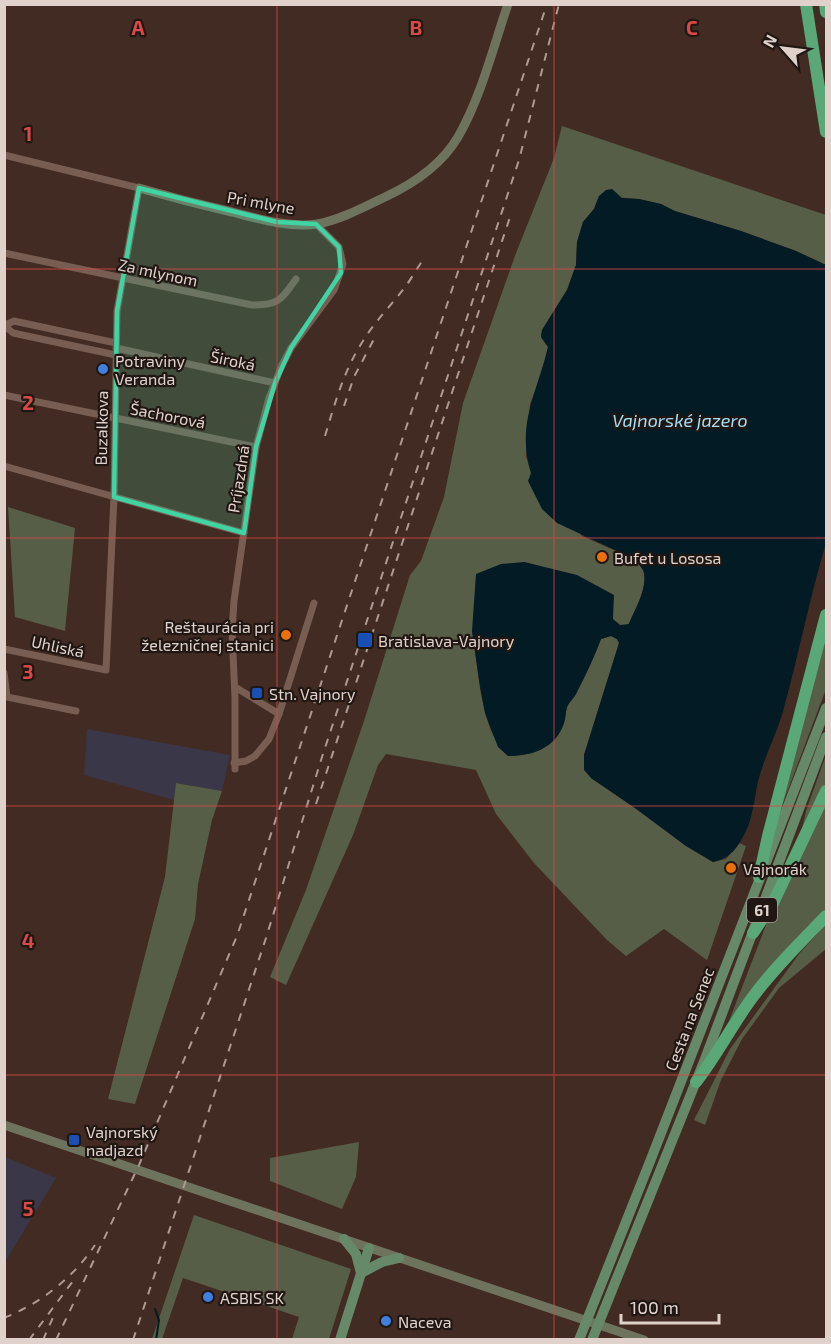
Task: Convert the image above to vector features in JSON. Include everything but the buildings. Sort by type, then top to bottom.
[{"type":"highway","points":[[806,4],[826,132]]},
{"type":"highway","points":[[825,4],[826,12]]},
{"type":"highway","points":[[759,877],[826,615]]},
{"type":"highway","points":[[753,933],[773,903],[826,791]]},
{"type":"highway","points":[[696,1082],[715,1058],[736,1020],[754,996],[826,916]]},
{"type":"main road","name":"Pri mlyne","points":[[139,189],[277,222],[316,224],[333,220],[393,194],[427,171],[444,155],[458,136],[469,115],[508,4]]},
{"type":"main road","name":"Cesta na Senec","points":[[579,1340],[826,708]]},
{"type":"main road","name":"Cesta na Senec","points":[[592,1340],[696,1082],[826,737]]},
{"type":"main road","points":[[4,1125],[640,1338]]},
{"type":"main road","points":[[344,1239],[356,1254],[361,1273]]},
{"type":"main road","points":[[340,1340],[369,1248]]},
{"type":"main road","points":[[361,1273],[382,1262],[399,1258]]},
{"type":"street","name":"Pri mlyne","points":[[4,155],[139,189]]},
{"type":"street","name":"Buzalkova","points":[[106,670],[114,497],[117,311],[139,189]]},
{"type":"street","name":"Príjazdná","points":[[279,714],[262,750],[235,766],[232,631],[256,447],[275,383],[291,348],[334,290],[341,273],[342,255],[339,247],[316,224]]},
{"type":"street","name":"Za mlynom","points":[[4,253],[252,305],[269,305],[280,301],[296,279]]},
{"type":"street","name":"Široká","points":[[116,348],[13,333],[5,325],[14,321],[116,348],[275,383]]},
{"type":"street","name":"Šachorová","points":[[4,395],[256,447]]},
{"type":"street","points":[[4,466],[244,533]]},
{"type":"street","points":[[235,687],[279,714],[314,603]]},
{"type":"street","name":"Uhliská","points":[[4,649],[106,670]]},
{"type":"street","points":[[4,673],[7,697],[76,711]]},
{"type":"highlighted area","points":[[139,188],[277,222],[316,224],[339,247],[341,273],[291,348],[275,383],[256,447],[244,533],[114,497],[117,311]]},
{"type":"shaded area","points":[[87,729],[230,755],[222,791],[177,783],[174,800],[84,775]]},
{"type":"shaded area","points":[[5,1157],[56,1178],[5,1262]]},
{"type":"green space","points":[[562,126],[826,215],[826,265],[796,251],[741,231],[674,211],[661,204],[639,199],[599,196],[594,209],[583,222],[577,242],[576,265],[567,290],[542,330],[541,337],[548,347],[541,376],[530,404],[526,456],[531,473],[582,536],[632,558],[641,567],[644,573],[642,593],[628,625],[620,625],[540,566],[524,562],[472,631],[486,715],[498,744],[508,756],[534,752],[555,739],[564,723],[568,705],[576,694],[601,639],[611,636],[617,639],[619,643],[584,755],[591,778],[686,846],[713,862],[726,859],[739,843],[746,846],[707,960],[664,929],[626,956],[607,940],[534,863],[496,814],[476,770],[386,754],[378,765],[353,835],[286,985],[270,977],[306,890],[364,721],[410,575],[421,561],[444,497],[463,403],[516,253],[554,158]]},
{"type":"green space","points":[[8,507],[75,528],[65,631],[15,617]]},
{"type":"green space","points":[[826,631],[826,689],[783,803],[781,802]]},
{"type":"green space","points":[[826,755],[826,783],[801,833],[806,811]]},
{"type":"green space","points":[[176,783],[222,791],[212,820],[198,884],[195,919],[135,1104],[108,1099],[165,877]]},
{"type":"green space","points":[[826,802],[826,909],[777,959],[729,1021],[766,925]]},
{"type":"green space","points":[[826,924],[826,949],[779,988],[742,1039],[721,1080],[705,1125],[694,1120],[730,1049],[799,954]]},
{"type":"green space","points":[[359,1142],[356,1177],[342,1209],[270,1181],[270,1158]]},
{"type":"green space","points":[[194,1215],[351,1269],[329,1339],[292,1339],[299,1317],[183,1278],[162,1339],[152,1339]]},
{"type":"water","name":"Vajnorské jazero","points":[[612,189],[622,198],[661,204],[675,211],[796,251],[826,265],[826,543],[782,715],[761,771],[748,826],[732,852],[713,862],[686,846],[591,778],[584,770],[584,755],[619,643],[617,639],[611,636],[601,639],[576,694],[568,705],[560,732],[549,744],[534,752],[508,756],[498,747],[485,713],[480,686],[472,631],[476,574],[501,564],[524,562],[577,575],[614,595],[613,619],[620,625],[629,624],[642,593],[644,573],[632,558],[557,523],[542,509],[528,481],[531,473],[527,456],[527,424],[548,347],[541,337],[542,330],[567,290],[576,265],[577,242],[583,222],[594,209],[599,196],[606,190]]},
{"type":"waterway","points":[[155,1309],[159,1320],[156,1340]]},
{"type":"railway","points":[[56,1340],[139,1165],[237,936],[547,4]]},
{"type":"railway","points":[[133,1340],[519,160],[559,4]]},
{"type":"railway","points":[[316,804],[511,214]]},
{"type":"railway","points":[[408,283],[424,258]]},
{"type":"railway","points":[[325,436],[341,387],[356,352],[412,277]]},
{"type":"railway","points":[[344,406],[354,377],[375,337]]},
{"type":"railway","points":[[4,1318],[31,1305],[55,1288],[77,1268],[95,1245]]},
{"type":"railway","points":[[29,1340],[73,1281]]},
{"type":"railway","points":[[43,1340],[54,1315]]},
{"type":"place","name":"Potraviny Veranda","points":[[103,369]]},
{"type":"place","name":"Bufet u Lososa","points":[[602,557]]},
{"type":"place","name":"Reštaurácia pri železničnej stanici","points":[[286,635]]},
{"type":"place","name":"Bratislava-Vajnory","points":[[365,640]]},
{"type":"place","name":"Stn. Vajnory","points":[[257,693]]},
{"type":"place","name":"Vajnorák","points":[[731,868]]},
{"type":"place","name":"Vajnorský nadjazd","points":[[74,1140]]},
{"type":"place","name":"ASBIS SK","points":[[208,1297]]},
{"type":"place","name":"Naceva","points":[[386,1321]]}]
